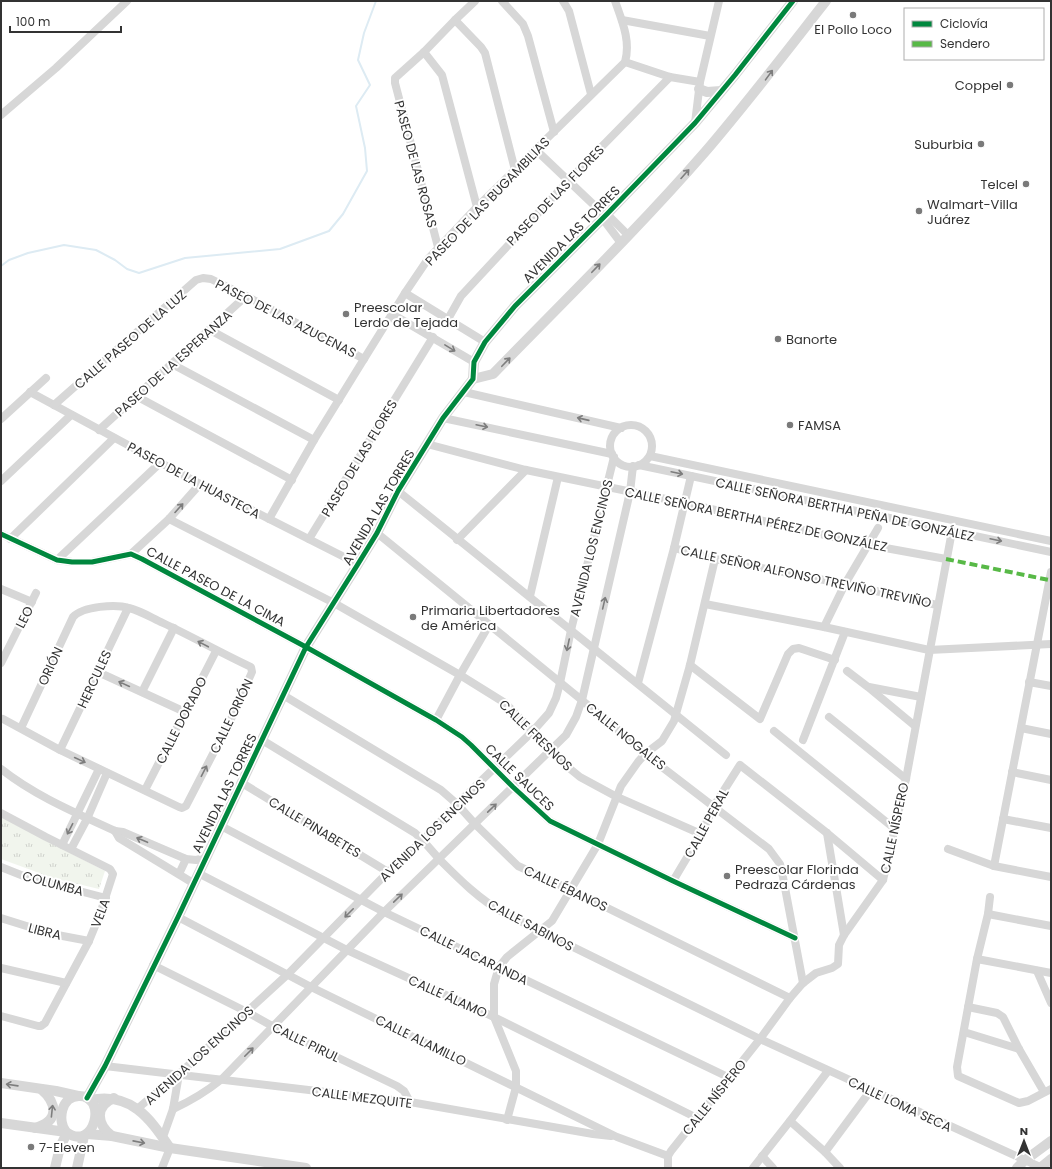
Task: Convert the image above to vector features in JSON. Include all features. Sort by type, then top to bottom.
[{"type":"street","points":[[1,115],[56,68],[127,1]]},
{"type":"street","points":[[475,1],[424,52],[442,75],[478,207]]},
{"type":"street","points":[[502,1],[523,24],[528,36],[554,132]]},
{"type":"street","points":[[563,1],[569,11],[591,94]]},
{"type":"street","points":[[615,1],[626,36],[628,51],[625,62],[699,85],[707,92],[721,91]]},
{"type":"street","points":[[695,123],[699,85],[719,1]]},
{"type":"street","name":"AVENIDA LAS TORRES","points":[[85,1098],[105,1066],[242,783],[306,646],[377,533],[398,491],[443,418],[473,380],[474,362],[485,342],[515,306],[695,123],[740,69],[793,1]]},
{"type":"street","points":[[473,380],[493,374],[624,239],[639,226],[705,152],[765,81],[826,1]]},
{"type":"street","points":[[455,20],[485,53],[515,170]]},
{"type":"street","points":[[622,20],[710,36]]},
{"type":"street","name":"PASEO DE LAS ROSAS","points":[[424,52],[396,75],[395,80],[438,247]]},
{"type":"street","name":"PASEO DE LAS BUGAMBILIAS","points":[[269,519],[314,440],[418,272],[438,247],[625,62]]},
{"type":"street","name":"PASEO DE LAS FLORES","points":[[448,319],[461,296],[568,181],[670,77]]},
{"type":"street","points":[[536,150],[596,207],[624,239]]},
{"type":"street","name":"PASEO DE LAS AZUCENAS","points":[[207,278],[246,296],[364,359]]},
{"type":"street","name":"CALLE PASEO DE LA LUZ","points":[[54,405],[196,280],[207,278]]},
{"type":"street","points":[[405,293],[485,342]]},
{"type":"street","name":"PASEO DE LA ESPERANZA","points":[[99,430],[246,296]]},
{"type":"street","points":[[392,314],[474,362]]},
{"type":"street","points":[[210,330],[339,400]]},
{"type":"street","name":"PASEO DE LAS FLORES","points":[[309,539],[433,337]]},
{"type":"street","points":[[172,364],[314,440]]},
{"type":"street","points":[[1,419],[46,378]]},
{"type":"street","name":"PASEO DE LA HUASTECA","points":[[30,392],[200,484],[358,564]]},
{"type":"street","points":[[464,392],[621,428]]},
{"type":"street","points":[[136,396],[292,480]]},
{"type":"street","points":[[1,481],[71,415]]},
{"type":"street","points":[[443,418],[613,456],[622,464],[636,466],[645,462],[650,456],[652,442],[649,435],[644,429],[637,426],[629,425],[621,428],[614,433],[611,440],[610,447],[613,456]]},
{"type":"street","points":[[10,539],[114,438]]},
{"type":"street","name":"CALLE SEÑORA BERTHA PÉREZ DE GONZÁLEZ","points":[[427,444],[526,470],[685,503],[869,545],[946,559]]},
{"type":"street","name":"AVENIDA LOS ENCINOS","points":[[137,1109],[179,1074],[288,974],[388,872],[423,840],[457,804],[533,731],[549,713],[556,698],[560,683],[571,630],[607,487],[613,456]]},
{"type":"street","name":"CALLE SEÑORA BERTHA PEÑA DE GONZÁLEZ","points":[[650,456],[1051,541]]},
{"type":"street","points":[[57,560],[160,463]]},
{"type":"street","name":"AVENIDA LOS ENCINOS","points":[[173,1109],[202,1094],[222,1079],[384,912],[552,750],[571,727],[582,700],[636,466]]},
{"type":"street","name":"CALLE SEÑORA BERTHA PEÑA DE GONZÁLEZ","points":[[636,466],[692,476],[1051,552]]},
{"type":"street","points":[[457,540],[526,470]]},
{"type":"street","points":[[638,683],[692,476]]},
{"type":"street","points":[[530,596],[558,477]]},
{"type":"street","points":[[131,554],[169,519],[200,484]]},
{"type":"street","points":[[398,491],[457,540],[530,596],[677,714],[726,755]]},
{"type":"street","name":"CALLE FRESNOS","points":[[169,519],[334,603],[460,675],[505,703],[568,768],[580,777],[617,797],[700,834]]},
{"type":"street","points":[[824,627],[845,584],[878,528]]},
{"type":"street","name":"CALLE NÍSPERO","points":[[668,1156],[803,983],[816,973],[832,968],[838,964],[839,945],[844,935],[883,880],[906,778],[952,531]]},
{"type":"street","name":"CALLE NOGALES","points":[[377,533],[582,700],[645,754],[769,849],[780,864],[803,983]]},
{"type":"street","name":"CALLE PASEO DE LA CIMA","points":[[1,534],[57,560],[92,562],[131,554],[306,646]]},
{"type":"street","points":[[1018,545],[1021,535]]},
{"type":"street","name":"CALLE SEÑOR ALFONSO TREVIÑO TREVIÑO","points":[[674,548],[715,559],[845,584],[937,605]]},
{"type":"street","points":[[507,1120],[516,1087],[516,1071],[494,1017],[494,984],[499,967],[507,957],[552,921],[598,844],[626,777],[645,754],[662,741],[670,730],[677,714],[690,665],[715,559]]},
{"type":"street","points":[[994,866],[1050,577]]},
{"type":"street","points":[[1,589],[32,602]]},
{"type":"street","name":"LEO","points":[[1,663],[36,593]]},
{"type":"street","points":[[705,604],[824,627],[929,650],[1051,644]]},
{"type":"street","name":"CALLE ORIÓN","points":[[3,718],[60,750],[107,773],[179,807],[182,808],[186,806],[232,717],[252,672],[251,667],[216,651],[174,628],[128,608],[99,608],[84,610]]},
{"type":"street","name":"HERCULES","points":[[60,750],[128,608]]},
{"type":"street","name":"ORIÓN","points":[[21,728],[73,617],[76,613],[84,610]]},
{"type":"street","points":[[436,720],[489,625]]},
{"type":"street","points":[[142,692],[174,628]]},
{"type":"street","points":[[803,740],[845,632]]},
{"type":"street","name":"CALLE SAUCES","points":[[306,646],[436,720],[462,738],[550,821],[795,938]]},
{"type":"street","points":[[690,665],[760,719],[788,654],[791,651],[799,648],[835,660]]},
{"type":"street","name":"CALLE DORADO","points":[[145,790],[216,651]]},
{"type":"street","points":[[847,671],[915,726]]},
{"type":"street","points":[[98,672],[185,712]]},
{"type":"street","points":[[1029,682],[1051,686]]},
{"type":"street","points":[[868,687],[921,697]]},
{"type":"street","name":"CALLE ÉBANOS","points":[[283,695],[441,790],[457,804],[518,866],[790,998]]},
{"type":"street","points":[[829,717],[906,778]]},
{"type":"street","points":[[1021,728],[1051,734]]},
{"type":"street","points":[[774,731],[895,829]]},
{"type":"street","name":"CALLE SABINOS","points":[[262,740],[406,826],[423,840],[440,859],[490,906],[760,1039]]},
{"type":"street","name":"CALLE PERAL","points":[[673,881],[714,806],[740,765],[827,833]]},
{"type":"street","points":[[1,769],[18,782],[87,819],[115,831],[123,832],[186,859],[196,860],[205,858]]},
{"type":"street","points":[[62,845],[99,769]]},
{"type":"street","points":[[1012,772],[1051,780]]},
{"type":"street","points":[[71,849],[87,819],[107,773]]},
{"type":"street","name":"CALLE PINABETES","points":[[242,783],[388,872]]},
{"type":"street","points":[[89,790],[98,794]]},
{"type":"street","name":"VELA","points":[[1,813],[110,869],[113,877],[89,941],[45,1023],[38,1026],[1,1016]]},
{"type":"street","points":[[1003,819],[1051,828]]},
{"type":"street","name":"CALLE JACARANDA","points":[[220,826],[384,912],[730,1078]]},
{"type":"street","points":[[115,831],[119,838],[193,884]]},
{"type":"street","points":[[827,833],[883,880]]},
{"type":"street","points":[[827,833],[844,935]]},
{"type":"street","points":[[151,857],[157,846]]},
{"type":"street","points":[[948,849],[994,866],[1051,877]]},
{"type":"street","points":[[179,874],[186,859]]},
{"type":"street","name":"COLUMBA","points":[[1,867],[26,877],[106,898]]},
{"type":"street","name":"CALLE ÁLAMO","points":[[198,873],[347,950],[494,1017],[698,1118]]},
{"type":"street","points":[[968,1007],[997,1013],[1003,1017],[1019,1049],[1048,1090],[1028,1101],[1019,1103],[958,1076],[957,1067],[976,959],[988,914],[990,897]]},
{"type":"street","points":[[988,914],[1051,926]]},
{"type":"street","name":"CALLE ALAMILLO","points":[[178,916],[311,987],[617,1137],[668,1156]]},
{"type":"street","name":"LIBRA","points":[[1,918],[52,934],[89,941]]},
{"type":"street","points":[[976,959],[1051,973]]},
{"type":"street","name":"CALLE PIRUL","points":[[153,965],[274,1027],[397,1086],[404,1091],[410,1102]]},
{"type":"street","points":[[1,968],[66,983]]},
{"type":"street","points":[[1037,971],[1051,1003]]},
{"type":"street","points":[[964,1032],[1019,1049]]},
{"type":"street","name":"CALLE LOMA SECA","points":[[760,1039],[1040,1168]]},
{"type":"street","name":"CALLE MEZQUITE","points":[[105,1066],[410,1102],[507,1120],[617,1137]]},
{"type":"street","points":[[752,1168],[828,1071]]},
{"type":"street","points":[[163,1137],[173,1109],[179,1074]]},
{"type":"street","points":[[1,1083],[85,1098],[93,1103],[95,1111],[92,1128],[85,1135],[77,1168]]},
{"type":"street","points":[[36,1128],[44,1126],[48,1123],[53,1114],[51,1099],[41,1089]]},
{"type":"street","points":[[825,1152],[871,1090]]},
{"type":"street","points":[[67,1133],[61,1119],[64,1106],[70,1099],[102,1097],[114,1098],[128,1102],[137,1109],[151,1122],[170,1148]]},
{"type":"street","points":[[112,1136],[105,1130],[100,1118],[102,1107],[105,1103],[114,1098]]},
{"type":"street","points":[[790,1121],[825,1152],[840,1168]]},
{"type":"street","points":[[1,1123],[67,1133],[78,1137],[85,1135],[112,1136],[170,1148],[306,1168]]},
{"type":"street","points":[[56,1168],[60,1147],[67,1133]]},
{"type":"street","points":[[1017,1168],[1051,1141]]},
{"type":"street","points":[[60,1147],[65,1143],[70,1142],[79,1146],[81,1150]]},
{"type":"street","points":[[162,1168],[170,1148]]},
{"type":"street","points":[[668,1156],[668,1168]]},
{"type":"street","points":[[762,1156],[774,1168]]},
{"type":"street","points":[[1040,1168],[1051,1159]]},
{"type":"green space","points":[[1,817],[105,871],[99,889],[53,878],[1,859]]},
{"type":"waterway","points":[[1,266],[9,260],[28,253],[64,245],[96,250],[115,260],[127,269],[139,273],[185,258],[280,249],[329,231],[343,214],[367,171],[365,148],[356,106],[370,85],[358,60],[364,33],[376,1]]},
{"type":"marked path","points":[[946,559],[1049,580]]},
{"type":"cycle path","points":[[87,1098],[105,1066],[178,917],[306,647],[377,533],[398,491],[443,418],[473,379],[474,362],[485,342],[515,306],[695,123],[793,1]]},
{"type":"cycle path","points":[[1,534],[57,560],[92,562],[131,554],[142,559],[306,647],[436,720],[462,737],[550,821],[795,938]]},
{"type":"place","name":"El Pollo Loco","points":[[853,15]]},
{"type":"place","name":"Coppel","points":[[1010,85]]},
{"type":"place","name":"Suburbia","points":[[981,144]]},
{"type":"place","name":"Telcel","points":[[1026,184]]},
{"type":"place","name":"Walmart-Villa Juárez","points":[[919,211]]},
{"type":"place","name":"Preescolar Lerdo de Tejada","points":[[346,314]]},
{"type":"place","name":"Banorte","points":[[778,339]]},
{"type":"place","name":"FAMSA","points":[[790,425]]},
{"type":"place","name":"Primaria Libertadores de América","points":[[413,617]]},
{"type":"place","name":"Preescolar Florinda Pedraza Cárdenas","points":[[727,876]]},
{"type":"place","name":"7-Eleven","points":[[31,1147]]}]
